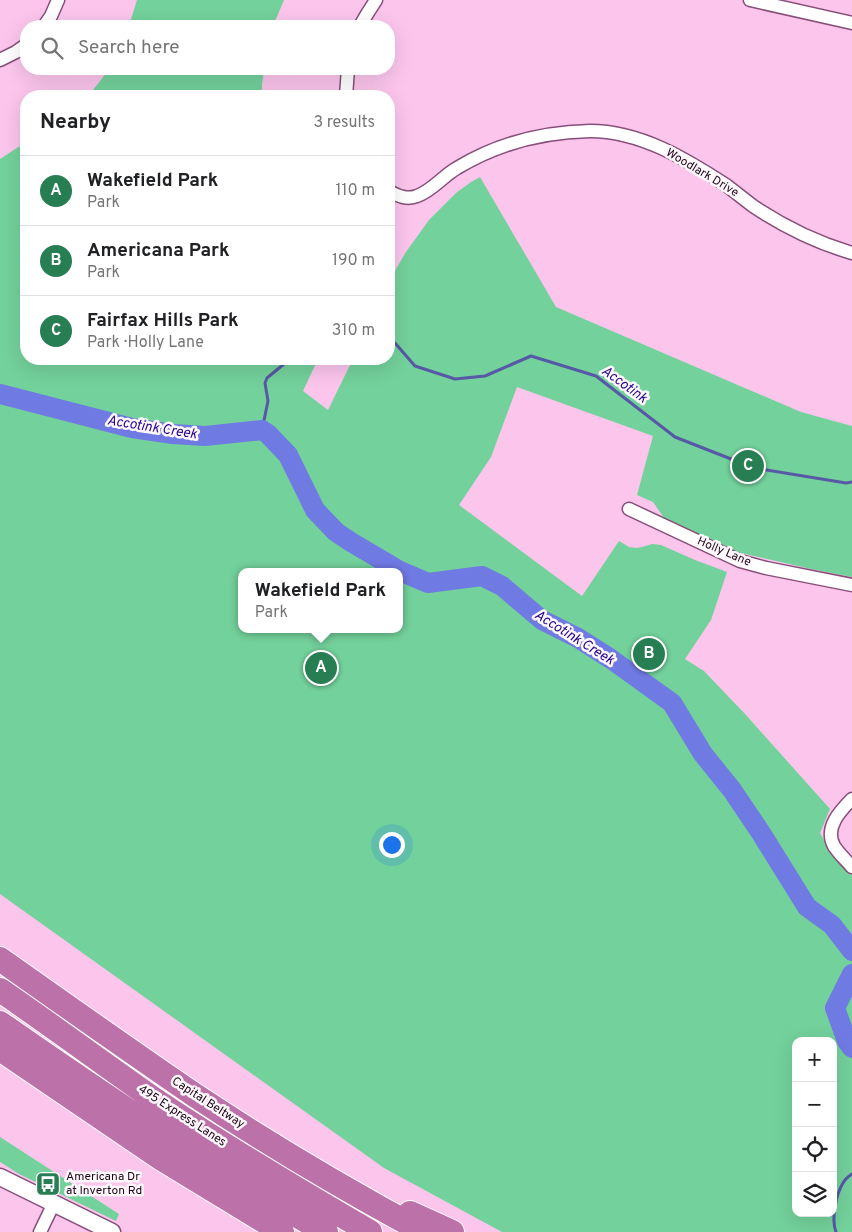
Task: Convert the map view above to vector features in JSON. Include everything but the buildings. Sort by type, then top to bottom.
[{"type":"highway","name":"Capital Beltway","points":[[0,959],[196,1096],[309,1167],[424,1232]]},
{"type":"highway","name":"495 Express Lanes","points":[[0,990],[202,1130],[370,1232]]},
{"type":"highway","name":"495 Express Lanes","points":[[0,1023],[102,1094],[188,1150],[326,1232]]},
{"type":"highway","points":[[0,1049],[266,1232]]},
{"type":"highway","points":[[162,1159],[282,1232]]},
{"type":"highway","points":[[309,1167],[452,1232]]},
{"type":"street","points":[[48,20],[58,0]]},
{"type":"street","points":[[364,20],[376,0]]},
{"type":"street","points":[[750,0],[852,22]]},
{"type":"street","points":[[0,60],[20,49]]},
{"type":"street","points":[[346,90],[348,75]]},
{"type":"street","name":"Woodlark Drive","points":[[395,194],[406,198],[416,197],[455,169],[478,156],[523,139],[572,131],[597,131],[638,139],[678,156],[784,224],[814,239],[852,253]]},
{"type":"street","name":"Holly Lane","points":[[629,510],[740,561],[852,585]]},
{"type":"street","points":[[852,799],[837,815],[830,832],[835,847],[852,867]]},
{"type":"street","points":[[0,1177],[112,1232]]},
{"type":"street","points":[[40,1232],[54,1203]]},
{"type":"green space","points":[[137,0],[284,0],[276,20],[131,20]]},
{"type":"green space","points":[[105,75],[263,75],[262,90],[93,90]]},
{"type":"green space","points":[[20,146],[20,365],[315,365],[303,391],[328,410],[350,365],[395,365],[396,269],[429,220],[456,193],[480,177],[556,307],[801,412],[852,426],[852,577],[741,553],[702,539],[667,522],[653,502],[637,495],[653,436],[517,387],[491,457],[459,505],[582,596],[619,541],[629,547],[636,548],[652,544],[661,545],[727,572],[711,620],[685,659],[704,671],[830,809],[820,833],[832,854],[852,875],[852,1232],[502,1232],[384,1168],[0,894],[0,159]]},
{"type":"green space","points":[[0,1137],[119,1214],[116,1221],[19,1174],[0,1162]]},
{"type":"waterway","name":"Accotink","points":[[395,343],[415,366],[455,379],[485,376],[531,356],[596,376],[675,437],[754,468],[846,483],[852,482]]},
{"type":"waterway","name":"Accotink","points":[[262,430],[268,401],[265,383],[267,378],[283,365]]},
{"type":"waterway","name":"Accotink Creek","points":[[0,394],[132,428],[173,434],[205,436],[262,430],[288,455],[315,510],[336,532],[395,568]]},
{"type":"waterway","name":"Accotink Creek","points":[[403,572],[428,583],[482,576],[502,586],[542,620],[578,638],[611,659],[672,703],[703,754],[732,790],[761,833],[807,907],[832,925],[852,951]]},
{"type":"waterway","name":"Accotink Creek","points":[[852,974],[835,1008],[847,1041],[852,1048]]},
{"type":"waterway","name":"Accotink Creek","points":[[848,982],[852,987]]},
{"type":"waterway","points":[[836,1232],[834,1221],[836,1200],[840,1188],[852,1174]]},
{"type":"place","name":"Fairfax Hills Park","points":[[748,466]]},
{"type":"place","name":"Americana Park","points":[[649,654]]},
{"type":"place","name":"Wakefield Park","points":[[321,668]]},
{"type":"place","name":"Americana Dr at Inverton Rd","points":[[48,1184]]}]
